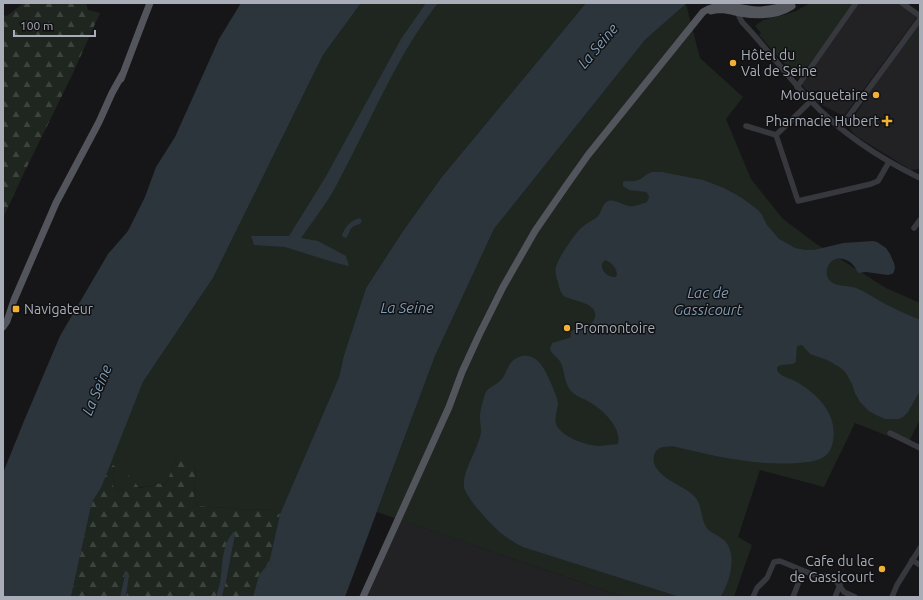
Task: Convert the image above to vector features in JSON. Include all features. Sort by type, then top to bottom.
[{"type":"main road","points":[[3,326],[9,308],[14,300],[56,203],[99,122],[122,74],[150,3]]},
{"type":"main road","points":[[743,10],[766,9],[791,3]]},
{"type":"main road","points":[[363,597],[449,407],[462,372],[503,287],[536,231],[588,155],[703,12],[715,5],[724,4],[754,15],[766,14],[786,10],[796,3]]},
{"type":"street","points":[[797,87],[856,3]]},
{"type":"street","points":[[902,3],[920,16]]},
{"type":"street","points":[[743,10],[740,20],[746,25],[797,87],[811,101],[840,128],[868,148],[889,162],[920,177]]},
{"type":"street","points":[[746,25],[749,19],[754,15]]},
{"type":"street","points":[[840,128],[920,19]]},
{"type":"street","points":[[776,135],[811,101]]},
{"type":"street","points":[[746,126],[776,135]]},
{"type":"street","points":[[776,135],[798,201],[871,184],[878,181],[889,162]]},
{"type":"street","points":[[914,228],[920,220]]},
{"type":"street","points":[[890,433],[920,448]]},
{"type":"street","points":[[892,597],[897,585],[920,548]]},
{"type":"street","points":[[912,560],[920,565]]},
{"type":"street","points":[[753,597],[757,588],[767,578],[774,562],[780,561],[818,577],[825,576],[840,585],[844,592],[855,597]]},
{"type":"street","points":[[793,597],[803,571]]},
{"type":"street","points":[[835,597],[840,585]]},
{"type":"shaded area","points":[[857,3],[899,3],[918,16],[844,116],[820,104],[802,85]]},
{"type":"shaded area","points":[[920,23],[920,167],[918,169],[911,170],[856,136],[850,129],[852,120],[876,83]]},
{"type":"shaded area","points":[[401,520],[624,597],[367,597]]},
{"type":"green space","points":[[22,3],[86,3],[88,10],[100,13],[73,73],[3,218],[3,15],[7,16]]},
{"type":"green space","points":[[361,3],[586,3],[441,178],[403,231],[366,288],[344,355],[339,377],[280,514],[268,509],[254,510],[197,506],[194,497],[196,465],[177,455],[166,485],[156,483],[151,486],[118,491],[113,486],[115,466],[110,464],[143,382],[213,278],[323,55]]},
{"type":"green space","points":[[810,3],[855,3],[798,79],[759,35],[761,33],[755,26],[763,20],[796,11]]},
{"type":"green space","points":[[686,4],[700,58],[743,97],[726,119],[751,179],[783,219],[815,243],[886,288],[920,303],[920,419],[908,444],[855,423],[824,487],[760,470],[738,537],[752,545],[734,597],[624,597],[377,512],[435,356],[494,229],[645,40]]},
{"type":"green space","points":[[920,26],[920,32],[910,46],[913,48],[911,49],[906,45]]},
{"type":"green space","points":[[185,452],[196,465],[194,497],[197,506],[254,510],[268,509],[280,514],[269,563],[259,575],[253,597],[222,597],[235,532],[223,558],[220,582],[216,597],[126,597],[125,574],[120,597],[71,597],[92,502],[101,488],[110,464],[115,466],[113,486],[118,491],[125,489],[129,474],[139,488],[151,486],[156,483],[166,485],[177,455]]},
{"type":"water","points":[[241,3],[361,3],[323,55],[213,278],[143,382],[101,488],[92,502],[71,597],[3,597],[3,473],[60,336],[108,254],[128,231],[145,197],[156,167],[175,137],[219,39]]},
{"type":"water","points":[[426,3],[438,3],[424,21],[400,60],[332,194],[301,238],[318,241],[346,256],[349,266],[285,247],[254,245],[251,236],[289,236],[325,178],[401,39]]},
{"type":"water","name":"La Seine","points":[[586,3],[687,3],[645,40],[494,229],[435,356],[345,597],[253,597],[259,575],[269,563],[280,514],[339,377],[344,355],[366,288],[403,231],[441,178]]},
{"type":"water","name":"Lac de Gassicourt","points":[[662,172],[703,180],[724,188],[742,198],[758,210],[767,225],[779,239],[795,248],[814,250],[843,243],[877,242],[886,248],[890,254],[895,267],[892,274],[888,275],[866,272],[859,273],[851,263],[840,258],[830,262],[827,270],[828,278],[833,283],[859,289],[888,306],[920,320],[920,391],[908,412],[899,419],[885,419],[869,411],[860,402],[846,373],[841,368],[827,360],[810,354],[802,345],[797,346],[795,363],[777,367],[777,371],[780,374],[803,386],[818,398],[829,413],[834,431],[833,441],[830,451],[822,458],[813,461],[782,464],[750,462],[672,446],[662,447],[655,452],[655,467],[664,476],[695,497],[698,501],[703,521],[707,528],[724,540],[728,546],[732,560],[731,568],[727,584],[720,597],[680,597],[523,547],[502,534],[480,512],[464,487],[468,467],[480,438],[480,414],[486,391],[501,380],[510,364],[519,357],[531,357],[543,367],[556,395],[558,405],[555,419],[556,424],[563,433],[575,440],[595,446],[618,444],[617,432],[606,415],[596,406],[576,395],[569,389],[561,363],[550,349],[552,343],[571,337],[571,332],[577,328],[588,325],[595,317],[593,308],[564,296],[560,289],[556,269],[557,263],[574,236],[598,216],[606,202],[613,201],[632,206],[647,201],[649,197],[646,192],[629,190],[623,186],[623,182],[636,181],[650,173]],"holes":[[[605,260],[616,269],[616,277],[610,276],[604,271],[602,264]]]},
{"type":"water","points":[[360,218],[362,221],[360,224],[352,228],[346,238],[342,236],[348,224]]},
{"type":"water","points":[[235,531],[222,597],[216,597],[220,582],[225,548],[230,536]]},
{"type":"water","points":[[127,571],[129,574],[126,597],[120,597],[125,574]]},
{"type":"place","name":"Hôtel du Val de Seine","points":[[733,63]]},
{"type":"place","name":"Mousquetaire","points":[[876,95]]},
{"type":"place","name":"Pharmacie Hubert","points":[[887,121]]},
{"type":"place","name":"Navigateur","points":[[16,309]]},
{"type":"place","name":"Promontoire","points":[[567,328]]},
{"type":"place","name":"Cafe du lac de Gassicourt","points":[[882,569]]}]
